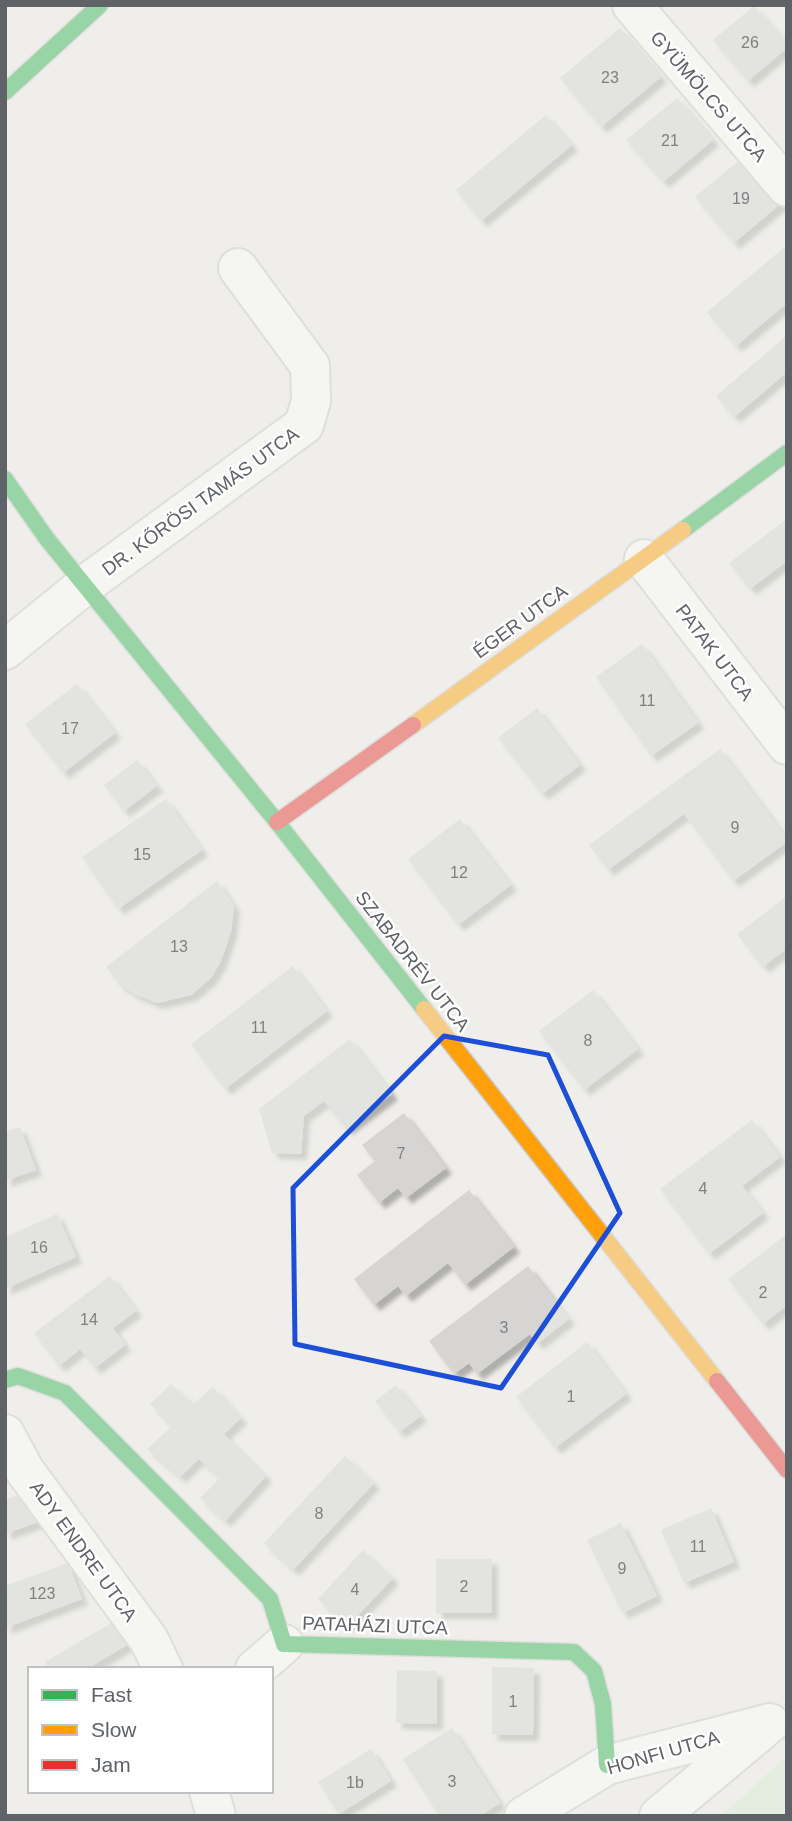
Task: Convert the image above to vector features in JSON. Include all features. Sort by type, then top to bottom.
[{"type":"street","points":[[5,92],[100,5]]},
{"type":"street","name":"GYÜMÖLCS UTCA","points":[[632,5],[787,187]]},
{"type":"street","name":"DR. KŐRÖSI TAMÁS UTCA","points":[[5,650],[85,585],[304,425],[311,401],[310,366],[238,268]]},
{"type":"street","name":"ÉGER UTCA","points":[[277,822],[787,453]]},
{"type":"street","name":"SZABADRÉV UTCA","points":[[5,479],[47,539],[277,822],[787,1470]]},
{"type":"street","name":"PATAK UTCA","points":[[644,559],[787,746]]},
{"type":"street","name":"PATAHÁZI UTCA","points":[[5,1380],[18,1376],[65,1393],[270,1599],[284,1644],[574,1651],[594,1671],[603,1704],[607,1765]]},
{"type":"street","name":"ADY ENDRE UTCA","points":[[5,1434],[15,1474],[149,1640],[162,1667]]},
{"type":"street","points":[[257,1667],[284,1644]]},
{"type":"street","points":[[659,1816],[778,1715]]},
{"type":"street","name":"HONFI UTCA","points":[[524,1816],[607,1765],[778,1715]]},
{"type":"street","points":[[210,1793],[216,1816]]},
{"type":"highlighted area","points":[[444,1036],[548,1055],[620,1213],[501,1388],[295,1344],[293,1188]]},
{"type":"green space","points":[[787,1755],[787,1816],[720,1816],[748,1792]]},
{"type":"building","points":[[754,6],[787,44],[787,48],[748,81],[713,40]]},
{"type":"building","points":[[620,28],[661,77],[601,127],[560,78]]},
{"type":"building","points":[[677,98],[713,140],[663,182],[626,140]]},
{"type":"building","points":[[546,115],[572,145],[481,221],[456,190]]},
{"type":"building","points":[[748,153],[786,199],[734,243],[695,197]]},
{"type":"building","points":[[787,245],[787,303],[736,346],[707,312]]},
{"type":"building","points":[[787,335],[787,372],[734,417],[716,396]]},
{"type":"building","points":[[787,519],[787,561],[750,589],[729,563]]},
{"type":"building","points":[[642,644],[698,723],[651,756],[596,677]]},
{"type":"building","points":[[77,684],[115,733],[63,773],[25,724]]},
{"type":"building","points":[[537,708],[580,765],[542,794],[498,738]]},
{"type":"building","points":[[720,749],[787,842],[733,881],[684,814],[608,870],[589,845]]},
{"type":"building","points":[[137,760],[157,786],[124,811],[104,785]]},
{"type":"building","points":[[166,799],[202,850],[118,909],[82,857]]},
{"type":"building","points":[[460,819],[511,885],[458,925],[408,859]]},
{"type":"building","points":[[217,881],[234,906],[231,932],[221,961],[211,978],[191,995],[157,1003],[120,985],[106,967]]},
{"type":"building","points":[[787,896],[787,948],[763,967],[737,934]]},
{"type":"building","points":[[293,966],[327,1011],[225,1089],[191,1044]]},
{"type":"building","points":[[593,990],[638,1049],[584,1090],[539,1031]]},
{"type":"building","points":[[350,1039],[392,1094],[346,1129],[324,1101],[304,1116],[301,1154],[272,1153],[259,1109]]},
{"type":"building","points":[[404,1113],[446,1168],[406,1198],[398,1188],[379,1203],[357,1175],[375,1161],[362,1145]]},
{"type":"building","points":[[752,1120],[780,1157],[742,1186],[763,1213],[709,1254],[660,1189]]},
{"type":"building","points":[[20,1127],[36,1170],[5,1181],[5,1132]]},
{"type":"building","points":[[469,1190],[514,1247],[465,1285],[448,1263],[406,1296],[398,1286],[374,1305],[354,1279]]},
{"type":"building","points":[[57,1214],[76,1257],[5,1289],[5,1237]]},
{"type":"building","points":[[787,1234],[787,1305],[763,1324],[728,1279]]},
{"type":"building","points":[[528,1266],[569,1319],[537,1344],[530,1334],[477,1374],[469,1363],[454,1374],[429,1341]]},
{"type":"building","points":[[110,1276],[136,1311],[113,1328],[125,1345],[95,1368],[80,1349],[59,1366],[34,1333]]},
{"type":"building","points":[[587,1342],[626,1394],[555,1448],[516,1397]]},
{"type":"building","points":[[171,1384],[193,1404],[213,1387],[241,1418],[224,1434],[266,1476],[225,1521],[200,1498],[220,1478],[199,1459],[180,1477],[147,1449],[172,1426],[150,1404]]},
{"type":"building","points":[[396,1385],[421,1416],[399,1432],[375,1401]]},
{"type":"building","points":[[345,1456],[374,1483],[293,1570],[264,1543]]},
{"type":"building","points":[[29,1491],[41,1521],[5,1534],[5,1500]]},
{"type":"building","points":[[711,1508],[734,1562],[684,1583],[661,1530]]},
{"type":"building","points":[[621,1523],[657,1596],[622,1613],[587,1540]]},
{"type":"building","points":[[363,1550],[393,1578],[347,1627],[318,1599]]},
{"type":"building","points":[[436,1559],[492,1559],[492,1613],[436,1613]]},
{"type":"building","points":[[68,1563],[82,1599],[5,1628],[5,1586]]},
{"type":"building","points":[[118,1619],[132,1642],[90,1667],[48,1667],[45,1662]]},
{"type":"building","points":[[492,1667],[534,1668],[533,1735],[492,1735]]},
{"type":"building","points":[[397,1670],[437,1671],[437,1724],[396,1723]]},
{"type":"building","points":[[452,1728],[500,1803],[480,1816],[439,1816],[403,1759]]},
{"type":"building","points":[[371,1749],[391,1781],[339,1814],[318,1782]]},
{"type":"traffic: fast","points":[[5,92],[100,5]]},
{"type":"traffic: fast","points":[[683,530],[787,453]]},
{"type":"traffic: fast","points":[[5,479],[47,539],[277,822],[424,1009]]},
{"type":"traffic: fast","points":[[5,1380],[18,1376],[65,1393],[270,1599],[284,1644],[574,1652],[594,1671],[603,1704],[607,1765]]},
{"type":"traffic: slow","points":[[413,725],[683,530]]},
{"type":"traffic: slow","points":[[424,1009],[717,1381]]},
{"type":"traffic: jam","points":[[277,822],[413,725]]},
{"type":"traffic: jam","points":[[717,1381],[787,1470]]}]
